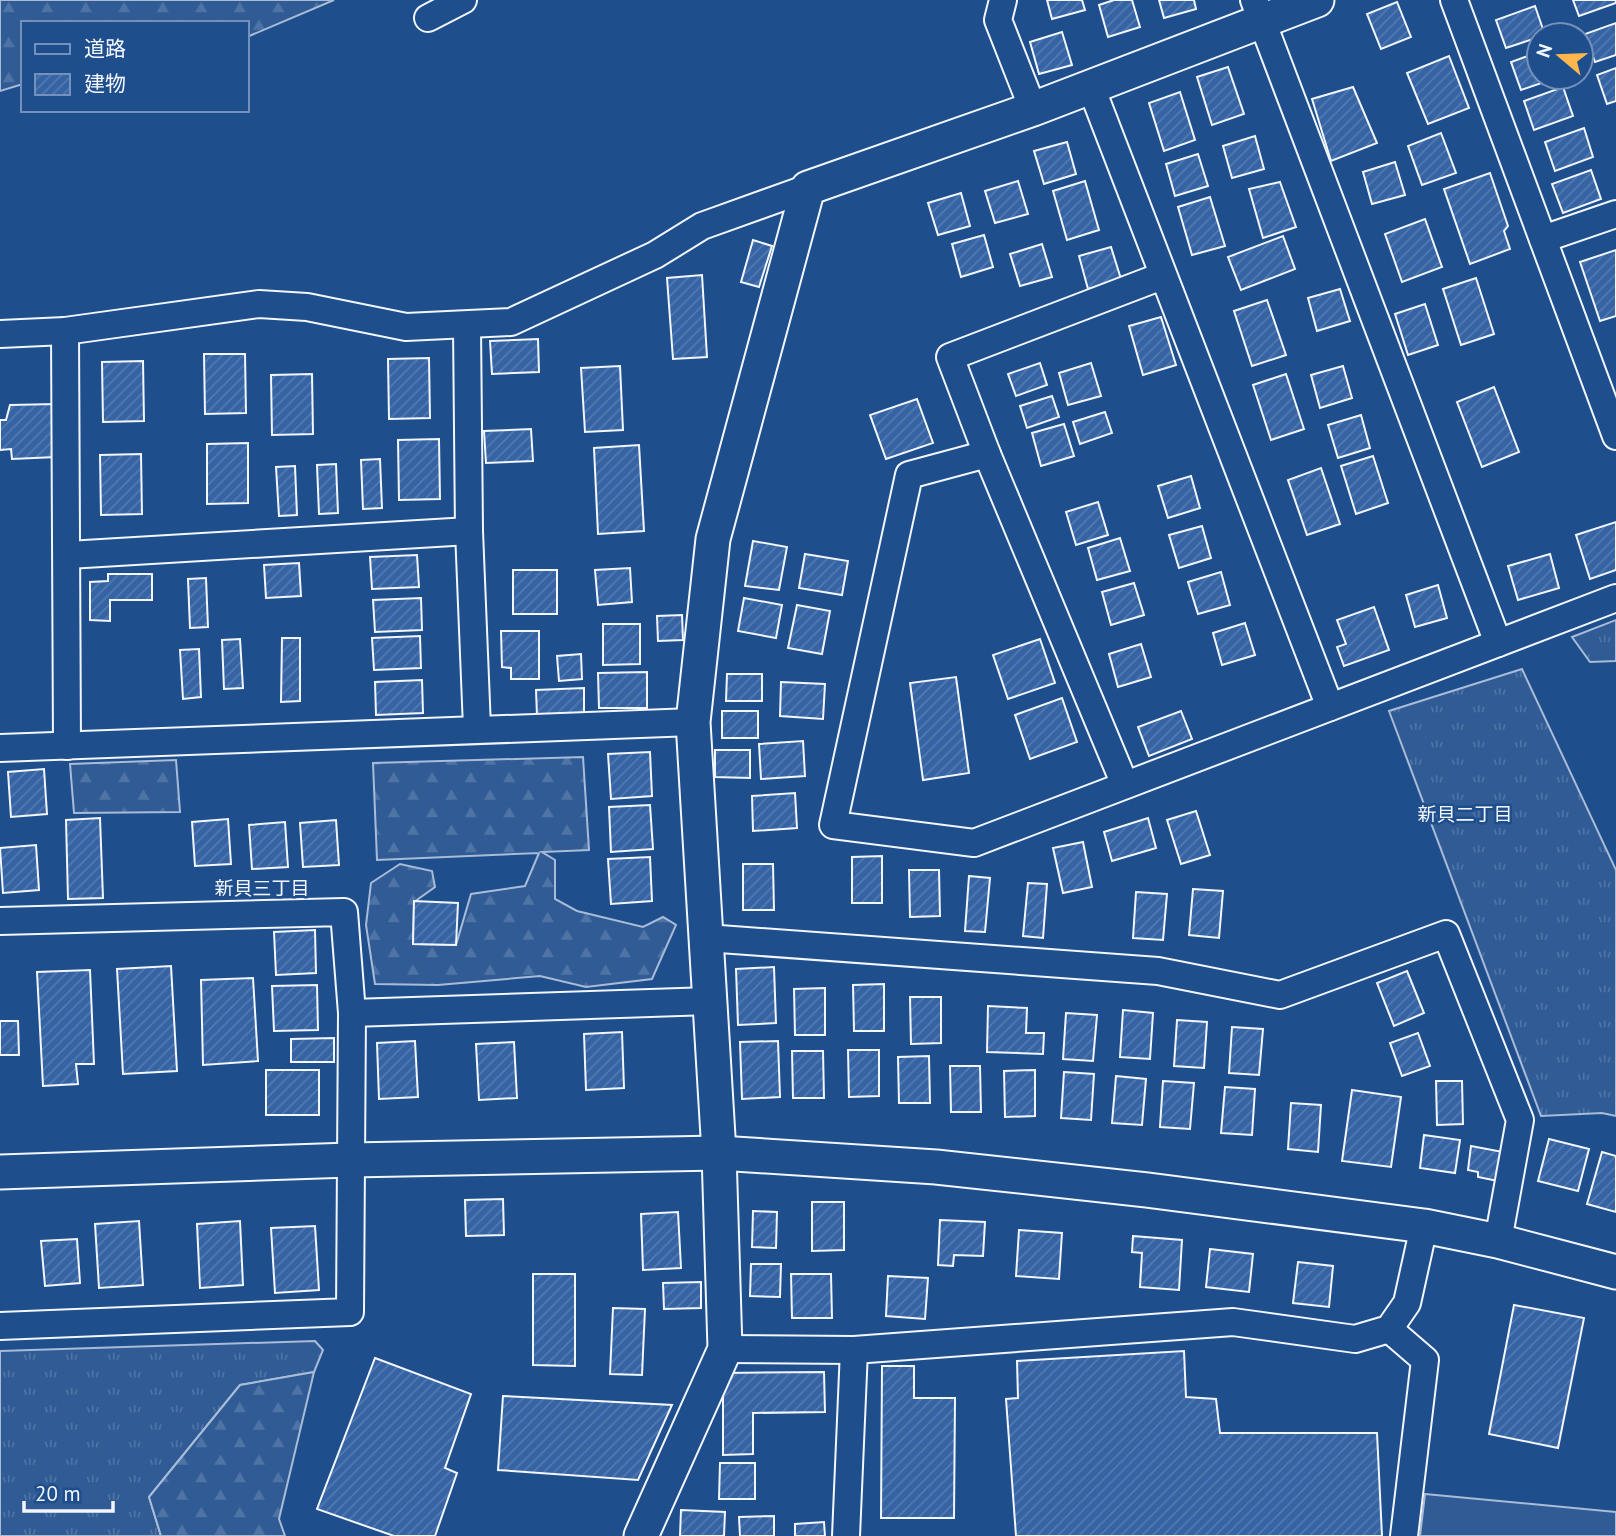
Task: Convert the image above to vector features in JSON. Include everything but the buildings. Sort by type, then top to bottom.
[{"type":"street","points":[[428,18],[463,0]]},
{"type":"street","points":[[1003,0],[998,20],[1033,109]]},
{"type":"street","points":[[0,334],[65,331],[259,304],[282,304],[406,327],[511,322],[655,255],[702,226],[1091,87],[1258,10],[1317,0]]},
{"type":"street","points":[[1454,0],[1616,436]]},
{"type":"street","points":[[1258,10],[1498,643]]},
{"type":"street","points":[[1091,87],[1330,707]]},
{"type":"street","points":[[641,1536],[724,1349],[719,1153],[693,722],[713,539],[808,188]]},
{"type":"street","points":[[1543,239],[1616,214]]},
{"type":"street","points":[[1125,785],[987,454],[950,357],[1162,275]]},
{"type":"street","points":[[467,326],[469,531],[477,728]]},
{"type":"street","points":[[65,331],[67,746]]},
{"type":"street","points":[[987,454],[909,475],[833,825],[974,843],[1616,598]]},
{"type":"street","points":[[68,555],[469,531]]},
{"type":"street","points":[[0,748],[477,728],[693,722]]},
{"type":"street","points":[[0,921],[344,912],[352,1013],[350,1312],[0,1326]]},
{"type":"street","points":[[706,938],[1158,971],[1280,995],[1446,934],[1521,1120],[1499,1241]]},
{"type":"street","points":[[352,1013],[710,1001]]},
{"type":"street","points":[[0,1172],[350,1160],[719,1153],[936,1167],[1147,1190],[1424,1226],[1499,1241],[1616,1272]]},
{"type":"street","points":[[724,1349],[854,1350],[1233,1322],[1355,1339],[1388,1329],[1407,1303],[1424,1226]]},
{"type":"street","points":[[1388,1329],[1425,1360],[1405,1536]]},
{"type":"street","points":[[846,1536],[854,1350]]},
{"type":"green space","points":[[0,0],[334,0],[248,37],[248,21],[21,21],[21,85],[0,91]]},
{"type":"green space","points":[[1616,620],[1616,661],[1590,662],[1572,637]]},
{"type":"green space","points":[[1522,669],[1616,870],[1616,1116],[1602,1113],[1541,1116],[1389,711]]},
{"type":"green space","points":[[583,757],[589,850],[542,852],[555,860],[555,899],[577,911],[643,927],[663,917],[676,925],[652,979],[586,987],[540,976],[438,985],[375,984],[366,925],[371,883],[400,864],[432,871],[435,887],[414,902],[413,944],[456,945],[471,894],[525,886],[539,853],[377,860],[373,763]]},
{"type":"green space","points":[[176,760],[180,812],[74,813],[70,764]]},
{"type":"green space","points":[[315,1341],[323,1350],[314,1372],[240,1385],[149,1497],[161,1536],[0,1536],[0,1351]]},
{"type":"green space","points":[[314,1372],[279,1519],[285,1536],[161,1536],[149,1497],[240,1385]]},
{"type":"shaded area","points":[[1425,1494],[1616,1512],[1616,1536],[1420,1536]]},
{"type":"district","name":"新貝二丁目","points":[[1465,814]]},
{"type":"district","name":"新貝三丁目","points":[[262,888]]}]
